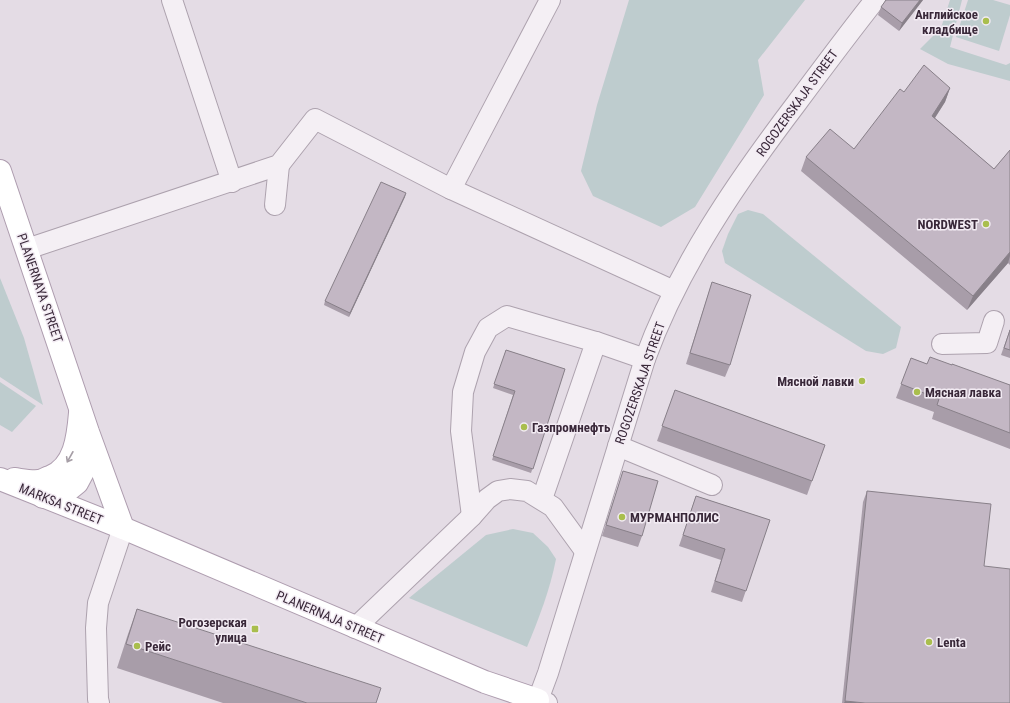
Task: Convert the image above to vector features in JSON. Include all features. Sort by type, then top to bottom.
[{"type":"main road","name":"PLANERNAYA STREET","points":[[0,170],[28,249],[88,432]]},
{"type":"main road","points":[[0,478],[40,481],[55,475],[64,467],[74,450],[79,432],[80,406]]},
{"type":"main road","points":[[43,497],[61,496],[77,483],[91,457],[88,432]]},
{"type":"main road","points":[[88,432],[123,528]]},
{"type":"main road","name":"MARKSA STREET","points":[[0,478],[43,497],[123,528]]},
{"type":"main road","name":"PLANERNAJA STREET","points":[[123,528],[355,628],[485,682],[541,702]]},
{"type":"street","points":[[172,0],[232,182]]},
{"type":"street","points":[[451,189],[550,0]]},
{"type":"street","name":"ROGOZERSKAJA STREET","points":[[541,702],[548,673],[585,551],[645,360],[655,333],[674,291],[738,185],[777,128],[875,0]]},
{"type":"street","points":[[28,249],[232,182],[279,165],[315,119],[451,189],[674,291]]},
{"type":"street","points":[[275,205],[279,165]]},
{"type":"street","points":[[472,516],[461,430],[463,392],[475,352],[488,328],[507,316],[596,342],[645,360]]},
{"type":"street","points":[[942,344],[987,343],[994,322]]},
{"type":"street","points":[[542,500],[596,342]]},
{"type":"street","points":[[618,446],[712,485]]},
{"type":"street","points":[[355,628],[472,516],[487,499],[498,491],[510,489],[527,491],[553,507],[585,551]]},
{"type":"street","points":[[99,703],[96,662],[98,603],[123,528]]},
{"type":"shaded area","points":[[629,0],[805,0],[758,60],[764,95],[695,207],[661,227],[593,196],[581,171],[597,105]]},
{"type":"shaded area","points":[[950,0],[962,0],[950,47],[1006,65],[1010,63],[1010,81],[948,64],[920,49],[941,28]]},
{"type":"shaded area","points":[[968,0],[993,0],[1010,5],[1010,15],[999,51],[956,37]]},
{"type":"shaded area","points":[[748,210],[763,214],[901,327],[896,348],[883,354],[866,351],[725,263],[722,251],[728,234],[738,214]]},
{"type":"shaded area","points":[[0,278],[24,338],[43,405],[0,377]]},
{"type":"shaded area","points":[[0,382],[36,406],[12,432],[0,425]]},
{"type":"shaded area","points":[[513,529],[533,533],[548,547],[556,559],[544,604],[527,647],[409,598],[486,535]]},
{"type":"building","points":[[886,0],[920,0],[902,23],[881,7]]},
{"type":"building","points":[[924,65],[950,88],[932,116],[994,169],[1010,150],[1010,252],[973,296],[806,157],[830,129],[854,149],[900,89],[904,92]]},
{"type":"building","points":[[381,182],[406,193],[350,313],[325,301]]},
{"type":"building","points":[[712,282],[751,295],[730,365],[690,353]]},
{"type":"building","points":[[1010,330],[1010,350],[1004,348]]},
{"type":"building","name":"Газпромнефть","points":[[506,350],[565,369],[533,469],[493,456],[515,391],[494,384]]},
{"type":"building","points":[[930,357],[1010,385],[1010,433],[937,405],[939,399],[901,384],[911,358],[927,364]]},
{"type":"building","points":[[675,390],[825,445],[812,481],[662,426]]},
{"type":"building","points":[[623,471],[658,481],[642,536],[606,525]]},
{"type":"building","name":"Lenta","points":[[867,491],[991,504],[984,566],[1010,569],[1010,703],[865,703],[845,701]]},
{"type":"building","points":[[696,496],[770,520],[746,591],[715,581],[725,549],[683,535]]},
{"type":"building","points":[[137,609],[381,688],[376,703],[307,703],[126,644]]},
{"type":"place","name":"Английское кладбище","points":[[986,21]]},
{"type":"place","name":"NORDWEST","points":[[986,224]]},
{"type":"place","name":"Мясной лавки","points":[[862,381]]},
{"type":"place","name":"Мясная лавка","points":[[917,392]]},
{"type":"place","name":"Газпромнефть","points":[[524,427]]},
{"type":"place","name":"МУРМАНПОЛИС","points":[[622,517]]},
{"type":"place","name":"Рогозерская улица","points":[[255,629]]},
{"type":"place","name":"Lenta","points":[[929,642]]},
{"type":"place","name":"Рейс","points":[[137,646]]}]
